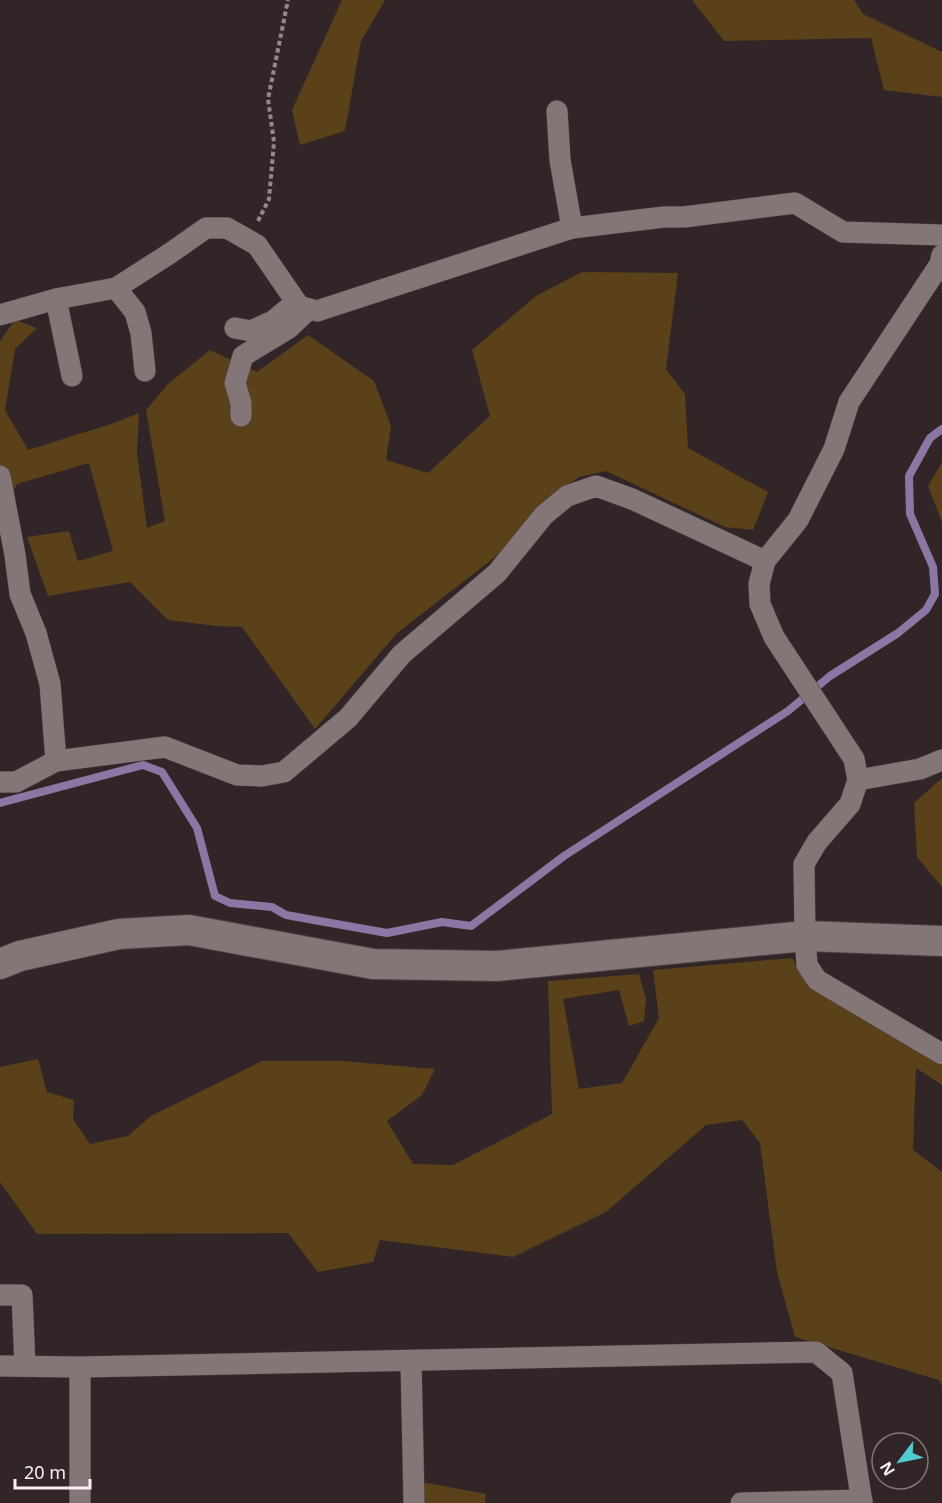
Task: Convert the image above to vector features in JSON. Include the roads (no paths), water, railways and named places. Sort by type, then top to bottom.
[{"type":"street","points":[[557,111],[560,160],[572,228]]},
{"type":"street","points":[[0,315],[56,299],[116,288],[206,228],[227,228],[257,245],[303,305],[317,311],[572,228],[795,203],[843,232],[942,235]]},
{"type":"street","points":[[942,255],[940,264],[849,402],[834,449],[798,520],[765,561],[759,584],[760,604],[774,637],[854,759],[858,780],[850,804],[817,842],[804,864],[807,965],[817,980],[942,1054]]},
{"type":"street","points":[[116,288],[135,312],[141,333],[145,371]]},
{"type":"street","points":[[56,299],[72,376]]},
{"type":"street","points":[[235,328],[250,331],[303,305]]},
{"type":"street","points":[[241,416],[241,403],[235,383],[243,356],[289,328],[303,305]]},
{"type":"street","points":[[0,782],[16,782],[56,761],[165,747],[237,775],[262,776],[284,772],[348,718],[402,654],[497,573],[544,515],[567,496],[596,486],[632,499],[765,561]]},
{"type":"street","points":[[1,490],[20,594],[36,633],[50,684],[56,761]]},
{"type":"street","points":[[858,780],[920,769],[942,760]]},
{"type":"street","points":[[0,964],[20,956],[119,933],[189,930],[373,964],[497,966],[805,936],[942,942]]},
{"type":"street","points":[[0,1295],[22,1295],[24,1366]]},
{"type":"street","points":[[0,1366],[80,1367],[816,1352],[842,1373],[862,1502],[741,1503]]},
{"type":"street","points":[[411,1361],[414,1503]]},
{"type":"street","points":[[80,1367],[80,1503]]},
{"type":"waterway","points":[[0,803],[143,765],[162,772],[197,828],[215,896],[230,903],[272,907],[286,915],[387,933],[442,922],[471,926],[564,856],[788,711],[830,676],[898,633],[926,610],[935,594],[933,567],[910,514],[909,476],[930,438],[942,429]]}]
